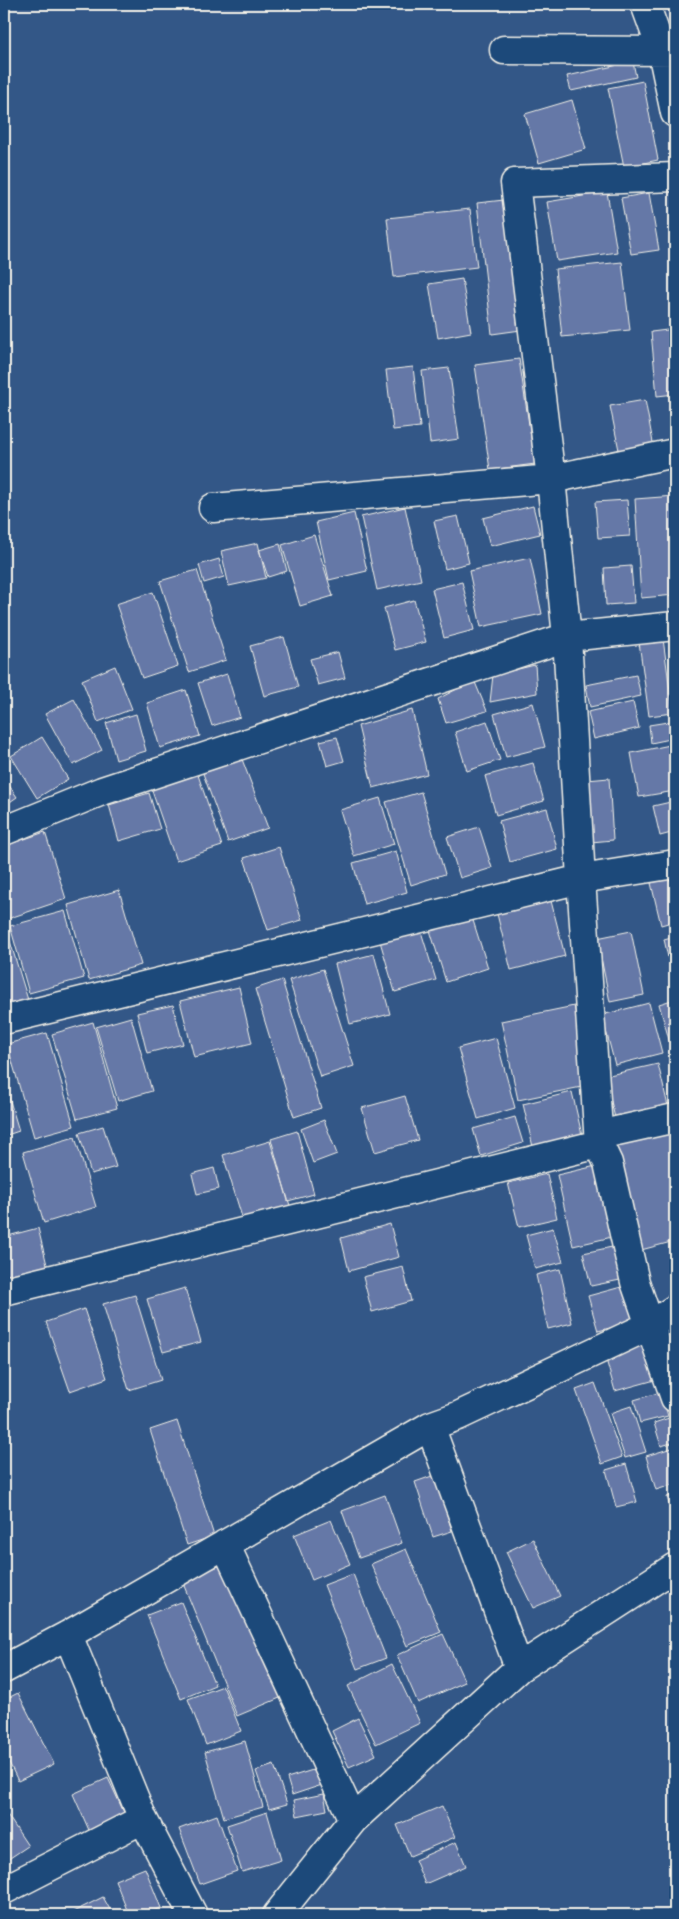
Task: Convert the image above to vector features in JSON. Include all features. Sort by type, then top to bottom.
[{"type":"street","points":[[646,4],[668,51],[675,113]]},
{"type":"street","points":[[504,50],[668,51]]},
{"type":"street","points":[[675,177],[514,182],[551,479],[567,637],[599,1144],[608,1163],[636,1282],[675,1398]]},
{"type":"street","points":[[213,508],[551,479],[675,453]]},
{"type":"street","points":[[4,831],[102,791],[567,637],[675,626]]},
{"type":"street","points":[[4,1020],[581,879],[675,864]]},
{"type":"street","points":[[599,1144],[603,1134],[675,1118]]},
{"type":"street","points":[[4,1291],[599,1144]]},
{"type":"street","points":[[4,1669],[68,1635],[430,1426],[458,1416],[651,1325],[675,1309]]},
{"type":"street","points":[[430,1426],[518,1668]]},
{"type":"street","points":[[225,1544],[353,1820]]},
{"type":"street","points":[[277,1915],[353,1820],[518,1668],[675,1567]]},
{"type":"street","points":[[68,1635],[143,1819],[193,1915]]},
{"type":"street","points":[[4,1890],[143,1819]]},
{"type":"building","points":[[633,62],[636,77],[571,91],[567,76]]},
{"type":"building","points":[[643,81],[658,160],[624,167],[608,88]]},
{"type":"building","points":[[572,100],[586,149],[539,163],[525,114]]},
{"type":"building","points":[[607,192],[617,252],[557,261],[547,202]]},
{"type":"building","points":[[649,193],[659,250],[631,254],[621,198]]},
{"type":"building","points":[[513,199],[528,329],[492,334],[477,203]]},
{"type":"building","points":[[470,209],[477,267],[394,277],[387,218]]},
{"type":"building","points":[[622,262],[630,330],[562,337],[555,269]]},
{"type":"building","points":[[462,279],[471,332],[438,338],[429,284]]},
{"type":"building","points":[[675,329],[675,394],[657,396],[651,332]]},
{"type":"building","points":[[519,359],[535,464],[490,470],[475,365]]},
{"type":"building","points":[[413,367],[420,427],[393,430],[386,370]]},
{"type":"building","points":[[449,368],[459,439],[430,443],[422,371]]},
{"type":"building","points":[[645,400],[654,448],[620,455],[610,406]]},
{"type":"building","points":[[675,496],[675,595],[641,598],[635,499]]},
{"type":"building","points":[[627,500],[630,536],[598,538],[595,502]]},
{"type":"building","points":[[533,506],[540,534],[490,546],[483,518]]},
{"type":"building","points":[[405,507],[421,580],[377,590],[361,517]]},
{"type":"building","points":[[354,513],[367,571],[329,580],[316,522]]},
{"type":"building","points":[[458,516],[469,563],[445,569],[434,521]]},
{"type":"building","points":[[314,535],[333,596],[300,606],[282,545]]},
{"type":"building","points":[[258,543],[266,578],[229,586],[221,551]]},
{"type":"building","points":[[280,544],[287,571],[268,577],[259,550]]},
{"type":"building","points":[[530,558],[542,614],[481,627],[469,571]]},
{"type":"building","points":[[219,559],[224,577],[204,583],[199,565]]},
{"type":"building","points":[[631,566],[634,603],[606,605],[604,568]]},
{"type":"building","points":[[197,570],[226,660],[189,672],[160,581]]},
{"type":"building","points":[[462,582],[474,630],[444,638],[432,589]]},
{"type":"building","points":[[153,592],[178,666],[142,678],[116,604]]},
{"type":"building","points":[[414,600],[426,642],[395,650],[384,608]]},
{"type":"building","points":[[284,637],[298,687],[264,696],[250,646]]},
{"type":"building","points":[[663,639],[673,713],[649,716],[639,642]]},
{"type":"building","points":[[338,652],[345,678],[318,685],[310,659]]},
{"type":"building","points":[[535,665],[537,693],[490,702],[493,675]]},
{"type":"building","points":[[115,666],[132,709],[98,722],[82,680]]},
{"type":"building","points":[[227,674],[240,717],[212,726],[198,683]]},
{"type":"building","points":[[636,675],[641,696],[590,707],[586,685]]},
{"type":"building","points":[[474,680],[487,711],[446,723],[438,699]]},
{"type":"building","points":[[186,690],[200,736],[160,748],[147,703]]},
{"type":"building","points":[[74,699],[102,750],[73,765],[45,714]]},
{"type":"building","points":[[633,702],[639,728],[594,739],[588,712]]},
{"type":"building","points":[[533,703],[545,747],[506,757],[494,714]]},
{"type":"building","points":[[412,710],[427,774],[373,788],[358,726]]},
{"type":"building","points":[[136,714],[146,751],[116,760],[106,723]]},
{"type":"building","points":[[487,721],[500,760],[467,771],[455,732]]},
{"type":"building","points":[[674,721],[675,738],[651,743],[649,725]]},
{"type":"building","points":[[42,737],[68,779],[37,798],[11,756]]},
{"type":"building","points":[[337,737],[344,761],[327,766],[320,741]]},
{"type":"building","points":[[675,744],[675,791],[639,797],[631,753]]},
{"type":"building","points":[[240,754],[268,828],[228,842],[201,768]]},
{"type":"building","points":[[533,763],[544,801],[496,815],[485,776]]},
{"type":"building","points":[[197,772],[222,846],[176,861],[151,788]]},
{"type":"building","points":[[4,778],[17,797],[4,806]]},
{"type":"building","points":[[609,778],[613,840],[580,843],[576,781]]},
{"type":"building","points":[[421,792],[445,874],[411,885],[386,802]]},
{"type":"building","points":[[149,793],[160,829],[119,841],[109,805]]},
{"type":"building","points":[[380,798],[394,844],[354,856],[340,810]]},
{"type":"building","points":[[675,801],[675,832],[660,836],[653,806]]},
{"type":"building","points":[[547,808],[557,849],[510,862],[499,821]]},
{"type":"building","points":[[479,827],[492,868],[460,878],[447,837]]},
{"type":"building","points":[[45,832],[66,899],[4,920],[4,846]]},
{"type":"building","points":[[279,847],[302,920],[268,930],[244,858]]},
{"type":"building","points":[[396,851],[407,892],[364,904],[353,863]]},
{"type":"building","points":[[675,877],[675,921],[661,925],[651,883]]},
{"type":"building","points":[[119,890],[141,965],[89,980],[68,905]]},
{"type":"building","points":[[550,897],[565,956],[511,970],[496,910]]},
{"type":"building","points":[[65,911],[84,978],[29,993],[10,926]]},
{"type":"building","points":[[471,914],[488,968],[446,982],[429,927]]},
{"type":"building","points":[[419,925],[436,980],[395,992],[379,938]]},
{"type":"building","points":[[4,928],[6,928],[28,1000],[4,1007]]},
{"type":"building","points":[[631,931],[644,995],[610,1002],[597,938]]},
{"type":"building","points":[[675,936],[675,985],[674,985],[664,939]]},
{"type":"building","points":[[374,954],[390,1014],[350,1024],[335,964]]},
{"type":"building","points":[[323,969],[354,1066],[320,1077],[289,980]]},
{"type":"building","points":[[282,980],[321,1108],[294,1117],[255,989]]},
{"type":"building","points":[[239,987],[252,1043],[194,1057],[180,1001]]},
{"type":"building","points":[[675,999],[675,1061],[659,1004]]},
{"type":"building","points":[[649,1003],[662,1053],[615,1065],[602,1015]]},
{"type":"building","points":[[173,1005],[183,1044],[147,1053],[137,1013]]},
{"type":"building","points":[[574,1006],[591,1085],[518,1100],[501,1021]]},
{"type":"building","points":[[131,1017],[152,1091],[118,1101],[96,1027]]},
{"type":"building","points":[[93,1022],[117,1108],[77,1119],[52,1034]]},
{"type":"building","points":[[47,1033],[74,1126],[34,1137],[7,1044]]},
{"type":"building","points":[[496,1038],[515,1108],[478,1119],[458,1048]]},
{"type":"building","points":[[658,1064],[668,1106],[615,1118],[605,1076]]},
{"type":"building","points":[[4,1081],[19,1131],[4,1136]]},
{"type":"building","points":[[572,1092],[582,1135],[533,1147],[523,1104]]},
{"type":"building","points":[[405,1096],[418,1140],[375,1152],[362,1108]]},
{"type":"building","points":[[515,1117],[523,1143],[481,1156],[473,1129]]},
{"type":"building","points":[[324,1120],[337,1154],[313,1163],[301,1129]]},
{"type":"building","points":[[103,1126],[116,1167],[91,1174],[79,1133]]},
{"type":"building","points":[[297,1131],[314,1194],[288,1201],[271,1139]]},
{"type":"building","points":[[671,1132],[675,1148],[675,1241],[641,1250],[615,1146]]},
{"type":"building","points":[[75,1137],[96,1207],[44,1223],[23,1152]]},
{"type":"building","points":[[270,1141],[292,1212],[245,1227],[223,1155]]},
{"type":"building","points":[[596,1166],[612,1237],[573,1246],[557,1175]]},
{"type":"building","points":[[214,1168],[219,1189],[197,1194],[192,1174]]},
{"type":"building","points":[[547,1174],[557,1218],[519,1227],[508,1183]]},
{"type":"building","points":[[390,1224],[399,1257],[349,1271],[341,1238]]},
{"type":"building","points":[[38,1228],[48,1269],[4,1281],[4,1237]]},
{"type":"building","points":[[553,1228],[563,1262],[535,1269],[526,1235]]},
{"type":"building","points":[[617,1246],[625,1279],[591,1286],[583,1253]]},
{"type":"building","points":[[403,1267],[411,1301],[372,1312],[363,1277]]},
{"type":"building","points":[[560,1269],[572,1323],[548,1329],[536,1275]]},
{"type":"building","points":[[625,1286],[634,1322],[598,1331],[588,1296]]},
{"type":"building","points":[[185,1288],[201,1342],[163,1352],[147,1299]]},
{"type":"building","points":[[135,1295],[161,1380],[129,1390],[103,1304]]},
{"type":"building","points":[[84,1309],[107,1378],[70,1391],[46,1322]]},
{"type":"building","points":[[675,1325],[675,1355],[665,1330]]},
{"type":"building","points":[[644,1344],[655,1380],[615,1391],[605,1356]]},
{"type":"building","points":[[595,1383],[622,1457],[602,1464],[576,1390]]},
{"type":"building","points":[[661,1392],[668,1416],[640,1423],[634,1400]]},
{"type":"building","points":[[631,1406],[646,1452],[625,1458],[610,1413]]},
{"type":"building","points":[[669,1418],[675,1442],[661,1446],[654,1423]]},
{"type":"building","points":[[177,1421],[214,1536],[187,1545],[150,1430]]},
{"type":"building","points":[[675,1447],[675,1484],[656,1490],[646,1456]]},
{"type":"building","points":[[626,1464],[637,1502],[616,1507],[606,1470]]},
{"type":"building","points":[[435,1475],[452,1531],[433,1537],[415,1482]]},
{"type":"building","points":[[675,1494],[675,1524],[667,1497]]},
{"type":"building","points":[[385,1495],[402,1543],[359,1558],[342,1511]]},
{"type":"building","points":[[331,1520],[350,1564],[312,1580],[294,1535]]},
{"type":"building","points":[[533,1539],[560,1596],[533,1608],[506,1552]]},
{"type":"building","points":[[406,1549],[441,1632],[407,1646],[371,1564]]},
{"type":"building","points":[[231,1561],[287,1695],[237,1716],[182,1581]]},
{"type":"building","points":[[353,1574],[386,1658],[357,1669],[324,1585]]},
{"type":"building","points":[[181,1602],[215,1685],[181,1699],[147,1615]]},
{"type":"building","points":[[443,1634],[465,1682],[418,1703],[397,1655]]},
{"type":"building","points":[[392,1664],[420,1723],[376,1744],[348,1686]]},
{"type":"building","points":[[223,1686],[241,1731],[206,1745],[188,1699]]},
{"type":"building","points":[[18,1693],[54,1764],[18,1781],[4,1752],[4,1700]]},
{"type":"building","points":[[358,1718],[376,1755],[349,1767],[332,1731]]},
{"type":"building","points":[[245,1741],[263,1807],[224,1818],[205,1752]]},
{"type":"building","points":[[274,1765],[287,1804],[269,1809],[256,1771]]},
{"type":"building","points":[[316,1769],[322,1785],[292,1795],[287,1778]]},
{"type":"building","points":[[108,1778],[128,1821],[92,1837],[73,1794]]},
{"type":"building","points":[[324,1794],[327,1810],[297,1816],[294,1800]]},
{"type":"building","points":[[442,1806],[455,1837],[410,1856],[397,1825]]},
{"type":"building","points":[[4,1810],[28,1846],[4,1862]]},
{"type":"building","points":[[267,1812],[281,1860],[242,1872],[227,1825]]},
{"type":"building","points":[[217,1815],[237,1871],[200,1884],[179,1829]]},
{"type":"building","points":[[456,1842],[466,1866],[425,1884],[415,1860]]},
{"type":"building","points":[[145,1868],[161,1908],[143,1915],[129,1915],[115,1880]]},
{"type":"building","points":[[103,1897],[113,1915],[75,1915],[73,1912]]},
{"type":"building","points":[[384,1908],[386,1915],[362,1915]]}]
